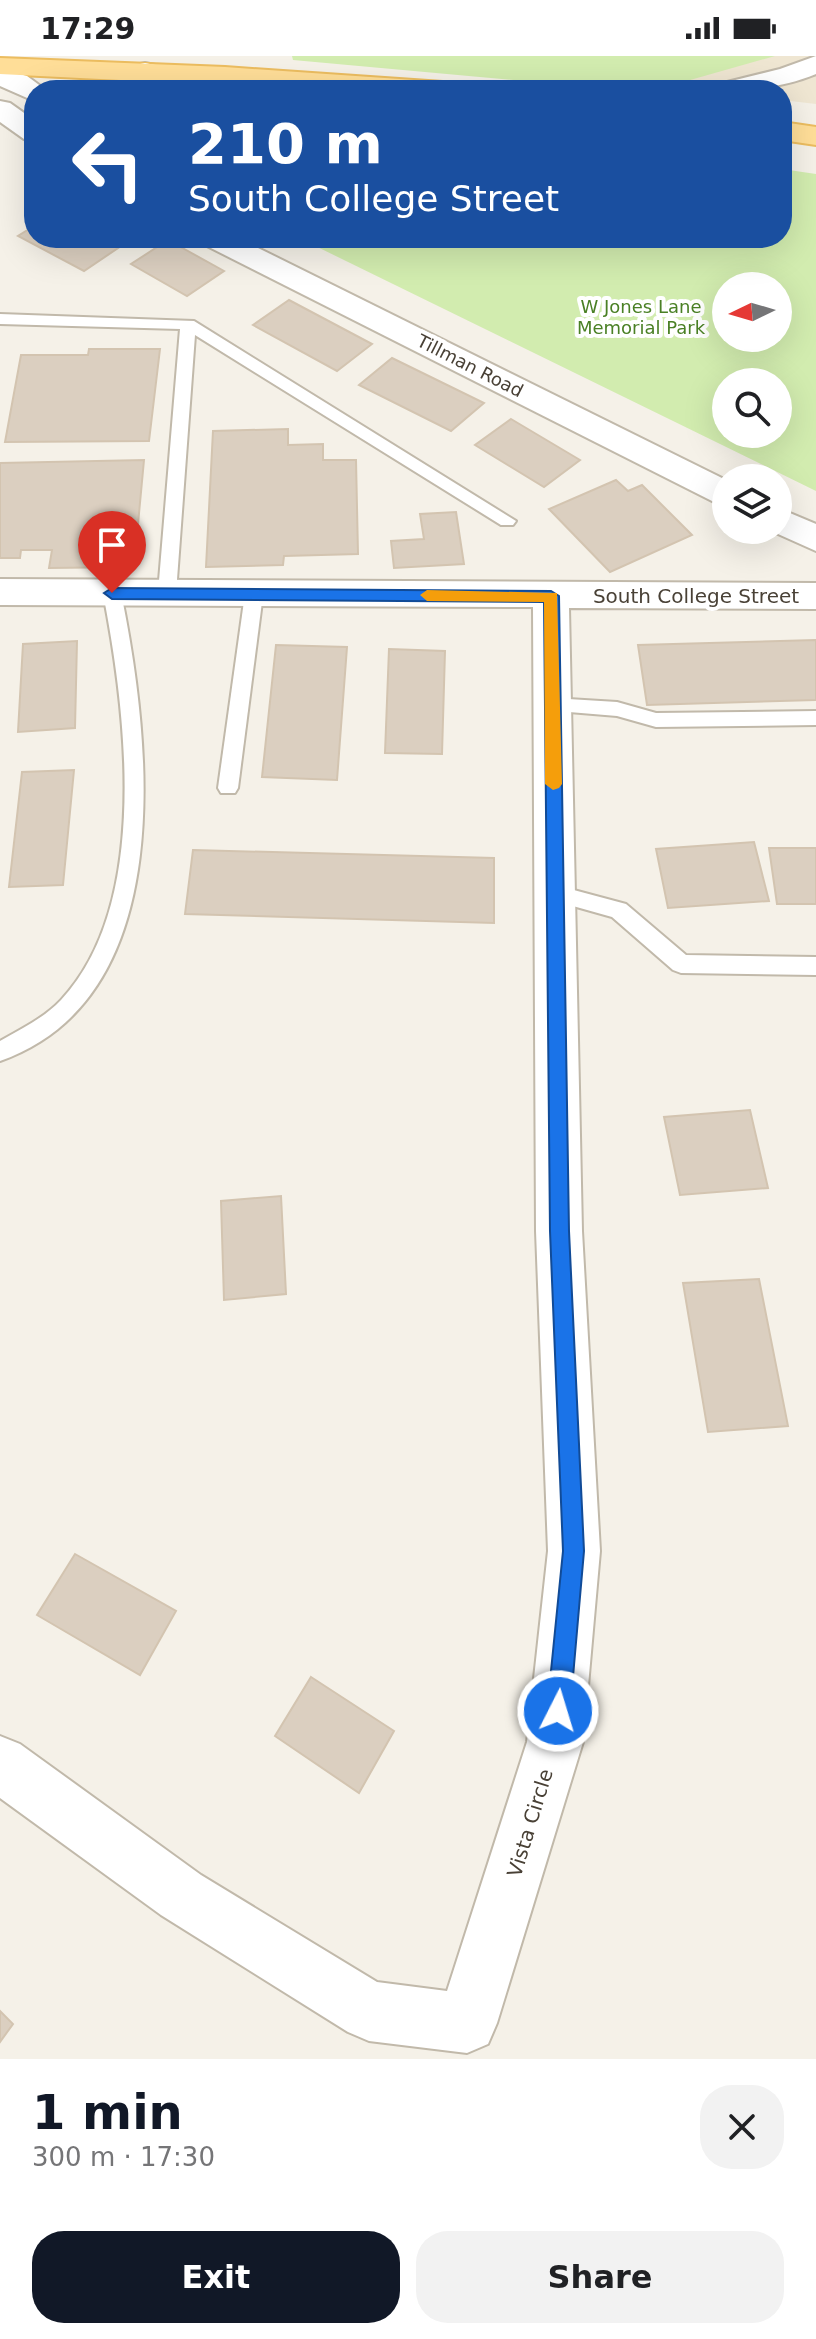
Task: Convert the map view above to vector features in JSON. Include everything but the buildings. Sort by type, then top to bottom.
[{"type":"main road","points":[[0,66],[131,80]]},
{"type":"main road","points":[[792,132],[816,136]]},
{"type":"street","points":[[792,82],[816,64]]},
{"type":"street","points":[[0,77],[24,87]]},
{"type":"street","points":[[0,109],[24,126]]},
{"type":"street","name":"Tillman Road","points":[[234,248],[712,487]]},
{"type":"street","points":[[792,527],[816,539]]},
{"type":"street","name":"South College Street","points":[[0,592],[816,596]]},
{"type":"street","name":"Vista Circle","points":[[0,1764],[181,1895],[369,2011],[467,2023],[555,1742],[574,1551],[559,1231],[551,596]]},
{"type":"lane","points":[[0,319],[188,324],[507,521]]},
{"type":"lane","points":[[167,593],[188,324]]},
{"type":"lane","points":[[0,1052],[70,1005],[100,964],[116,926],[128,865],[134,760],[131,690],[112,593]]},
{"type":"lane","points":[[228,788],[254,594]]},
{"type":"lane","points":[[552,705],[617,709],[656,720],[816,718]]},
{"type":"lane","points":[[555,893],[619,910],[681,964],[816,966]]},
{"type":"shaded area","points":[[333,56],[816,56],[816,104],[792,101],[792,80],[626,80],[539,69]]},
{"type":"green space","points":[[292,56],[775,56],[690,80],[513,80],[293,60]]},
{"type":"green space","name":"W Jones Lane Memorial Park","points":[[792,170],[816,174],[816,491],[792,479],[792,464],[761,464],[728,448],[792,448],[792,368],[712,368],[712,440],[319,248],[792,248]]},
{"type":"slow traffic","points":[[427,595],[551,596],[553,784]]},
{"type":"route","points":[[112,593],[551,596],[559,1231],[574,1551],[558,1711]]}]
